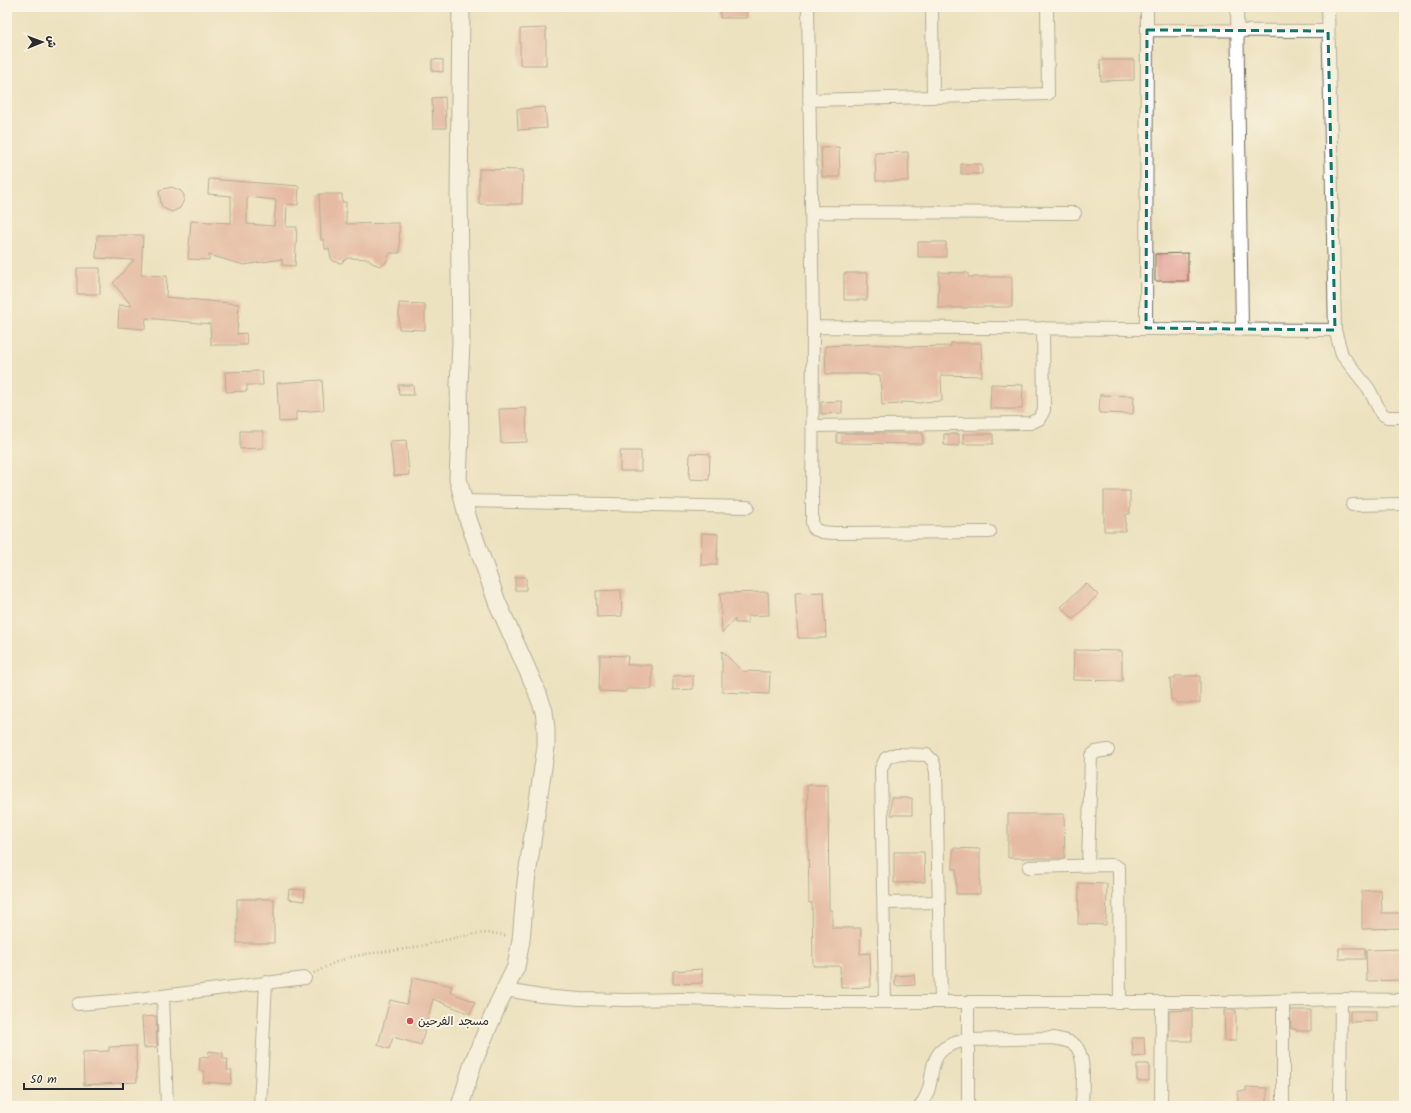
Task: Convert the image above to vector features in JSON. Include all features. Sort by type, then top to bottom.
[{"type":"street","points":[[460,7],[459,195],[461,343],[458,479],[463,501],[497,602],[536,689],[544,711],[546,728],[546,747],[526,882],[521,940],[516,968],[498,1004],[473,1063],[460,1106]]},
{"type":"street","points":[[808,7],[812,327],[812,523],[814,529],[822,532],[834,533],[990,532]]},
{"type":"street","points":[[932,7],[933,97]]},
{"type":"street","points":[[809,100],[1048,94],[1047,7]]},
{"type":"street","points":[[1146,328],[1147,7]]},
{"type":"street","points":[[1237,7],[1242,329]]},
{"type":"street","points":[[1328,7],[1335,330],[1342,355],[1366,386],[1381,413],[1387,417],[1404,417]]},
{"type":"street","points":[[1147,30],[1328,31]]},
{"type":"street","points":[[811,212],[1075,213]]},
{"type":"street","points":[[812,327],[1335,330]]},
{"type":"street","points":[[812,426],[1030,424],[1039,419],[1044,410],[1043,328]]},
{"type":"street","points":[[463,501],[748,507]]},
{"type":"street","points":[[1352,505],[1404,504]]},
{"type":"street","points":[[1088,866],[1091,756],[1096,752],[1108,750]]},
{"type":"street","points":[[885,1002],[881,769],[886,758],[896,754],[927,755],[933,761],[936,772],[941,1002]]},
{"type":"street","points":[[1029,867],[1111,865],[1119,868],[1120,1002]]},
{"type":"street","points":[[884,903],[938,902]]},
{"type":"street","points":[[78,1004],[138,999],[305,978]]},
{"type":"street","points":[[260,1106],[266,982]]},
{"type":"street","points":[[506,990],[541,996],[587,999],[682,999],[780,1002],[1162,1002],[1341,999],[1404,1000]]},
{"type":"street","points":[[163,996],[166,1106]]},
{"type":"street","points":[[1340,1106],[1341,999]]},
{"type":"street","points":[[1283,1001],[1283,1106]]},
{"type":"street","points":[[968,1002],[968,1106]]},
{"type":"street","points":[[1161,1106],[1162,1002]]},
{"type":"street","points":[[920,1106],[928,1095],[934,1064],[939,1053],[946,1046],[955,1042],[968,1040],[1054,1038],[1067,1041],[1074,1045],[1080,1052],[1083,1064],[1082,1106]]},
{"type":"street","points":[[1082,1092],[1092,1106]]},
{"type":"path","points":[[305,978],[344,959],[431,945],[474,934],[504,935],[521,940]]},
{"type":"highlighted area","points":[[1147,30],[1328,31],[1335,330],[1146,328]]},
{"type":"building","points":[[720,7],[747,7],[747,18],[720,18]]},
{"type":"building","points":[[546,28],[546,65],[520,65],[520,29]]},
{"type":"building","points":[[432,59],[443,60],[443,72],[432,71]]},
{"type":"building","points":[[1100,60],[1134,60],[1134,80],[1101,81]]},
{"type":"building","points":[[445,97],[446,128],[433,128],[432,98]]},
{"type":"building","points":[[545,107],[547,128],[518,130],[517,109]]},
{"type":"building","points":[[839,147],[840,177],[822,177],[821,148]]},
{"type":"building","points":[[908,152],[909,181],[876,181],[875,153]]},
{"type":"building","points":[[961,164],[982,164],[982,174],[961,174]]},
{"type":"building","points":[[479,169],[523,170],[522,204],[479,204]]},
{"type":"building","points":[[209,179],[299,186],[298,205],[287,204],[286,227],[297,227],[295,266],[282,265],[282,259],[244,265],[209,255],[209,260],[188,259],[191,221],[231,223],[231,196],[208,194]],"holes":[[[247,197],[276,200],[274,226],[247,224]]]},
{"type":"building","points":[[172,187],[181,191],[184,195],[184,200],[180,208],[172,212],[163,208],[159,190]]},
{"type":"building","points":[[319,194],[342,194],[342,202],[346,202],[346,224],[399,223],[400,253],[390,253],[386,262],[380,266],[372,263],[369,259],[348,258],[341,263],[333,261],[329,249],[325,249],[324,240],[321,240]]},
{"type":"building","points":[[97,235],[143,235],[141,275],[167,276],[166,297],[239,304],[237,334],[246,333],[247,345],[211,345],[210,324],[146,318],[145,329],[118,327],[119,305],[132,306],[113,283],[134,260],[96,258]]},
{"type":"building","points":[[918,242],[946,242],[946,257],[918,257]]},
{"type":"building","points":[[1188,253],[1188,281],[1155,281],[1155,254]]},
{"type":"building","points":[[77,268],[100,268],[100,294],[77,294]]},
{"type":"building","points":[[939,272],[968,273],[968,277],[1012,277],[1012,307],[938,308]]},
{"type":"building","points":[[844,273],[868,273],[867,300],[844,300]]},
{"type":"building","points":[[399,303],[425,304],[425,330],[399,329]]},
{"type":"building","points":[[951,343],[981,343],[982,376],[941,375],[942,401],[922,403],[901,402],[901,404],[882,405],[880,375],[826,374],[825,346],[869,344],[905,346],[904,347],[951,346]]},
{"type":"building","points":[[262,371],[263,385],[247,385],[247,391],[226,392],[225,372]]},
{"type":"building","points":[[322,380],[324,410],[296,412],[296,421],[279,422],[277,383]]},
{"type":"building","points":[[991,384],[1023,385],[1022,409],[990,409]]},
{"type":"building","points":[[398,385],[413,385],[414,395],[399,395]]},
{"type":"building","points":[[1100,395],[1134,396],[1133,414],[1099,413]]},
{"type":"building","points":[[842,401],[842,413],[821,414],[821,402]]},
{"type":"building","points":[[526,408],[527,442],[501,443],[499,409]]},
{"type":"building","points":[[240,431],[263,431],[263,448],[240,449]]},
{"type":"building","points":[[837,433],[923,433],[923,444],[837,443]]},
{"type":"building","points":[[944,434],[959,434],[959,446],[944,445]]},
{"type":"building","points":[[963,434],[993,434],[993,444],[963,444]]},
{"type":"building","points":[[406,440],[409,475],[394,476],[390,441]]},
{"type":"building","points":[[620,451],[641,451],[641,471],[620,471]]},
{"type":"building","points":[[690,453],[710,454],[709,480],[689,479]]},
{"type":"building","points":[[1104,491],[1130,491],[1130,514],[1126,514],[1125,531],[1104,531]]},
{"type":"building","points":[[702,533],[718,534],[717,565],[701,565]]},
{"type":"building","points":[[515,577],[526,577],[526,590],[515,590]]},
{"type":"building","points":[[1086,583],[1098,595],[1073,619],[1061,607]]},
{"type":"building","points":[[621,590],[622,616],[597,617],[596,591]]},
{"type":"building","points":[[768,592],[769,615],[748,616],[748,623],[735,623],[735,619],[722,633],[720,593]]},
{"type":"building","points":[[824,592],[826,638],[798,638],[795,593]]},
{"type":"building","points":[[1074,650],[1122,651],[1122,681],[1073,680]]},
{"type":"building","points":[[722,651],[742,671],[770,672],[769,694],[722,692]]},
{"type":"building","points":[[600,655],[628,656],[627,665],[652,665],[652,689],[626,689],[626,692],[599,691]]},
{"type":"building","points":[[693,675],[693,689],[673,690],[673,676]]},
{"type":"building","points":[[1175,676],[1200,676],[1200,703],[1176,703],[1175,700],[1171,700],[1170,679],[1175,679]]},
{"type":"building","points":[[807,785],[828,785],[829,910],[832,910],[832,928],[861,928],[860,954],[870,953],[871,987],[841,988],[840,966],[813,966],[812,903],[809,903]]},
{"type":"building","points":[[891,798],[912,798],[912,815],[891,815]]},
{"type":"building","points":[[1008,814],[1064,814],[1065,858],[1008,858]]},
{"type":"building","points":[[953,848],[980,849],[980,894],[956,894],[956,869],[953,869]]},
{"type":"building","points":[[894,852],[924,852],[925,882],[894,883]]},
{"type":"building","points":[[1079,883],[1107,884],[1106,925],[1078,924]]},
{"type":"building","points":[[289,889],[305,890],[304,901],[288,899]]},
{"type":"building","points":[[1381,890],[1382,913],[1402,913],[1402,928],[1362,929],[1362,891]]},
{"type":"building","points":[[237,899],[274,899],[274,943],[237,943]]},
{"type":"building","points":[[1339,948],[1365,948],[1365,959],[1339,959]]},
{"type":"building","points":[[1404,949],[1404,980],[1367,981],[1366,950]]},
{"type":"building","points":[[702,969],[702,983],[673,984],[673,971]]},
{"type":"building","points":[[914,975],[915,985],[895,986],[895,976]]},
{"type":"building","points":[[413,977],[452,986],[450,992],[475,1002],[470,1014],[433,999],[421,1045],[393,1037],[389,1049],[378,1045],[390,1000],[407,1004]]},
{"type":"building","points":[[1192,1010],[1192,1041],[1169,1041],[1169,1011]]},
{"type":"building","points":[[1224,1010],[1236,1010],[1236,1041],[1225,1041]]},
{"type":"building","points":[[1290,1010],[1311,1010],[1311,1031],[1296,1031],[1296,1029],[1291,1029]]},
{"type":"building","points":[[1350,1011],[1377,1011],[1377,1021],[1350,1022]]},
{"type":"building","points":[[156,1016],[157,1047],[144,1048],[142,1017]]},
{"type":"building","points":[[1132,1038],[1144,1038],[1145,1056],[1133,1057]]},
{"type":"building","points":[[136,1046],[137,1082],[84,1085],[83,1052],[109,1051],[109,1047]]},
{"type":"building","points":[[209,1051],[223,1053],[223,1059],[228,1059],[227,1070],[232,1070],[231,1084],[203,1082],[204,1071],[199,1071],[200,1057],[208,1058]]},
{"type":"building","points":[[1137,1064],[1149,1064],[1149,1081],[1137,1081]]},
{"type":"building","points":[[1246,1087],[1267,1088],[1267,1106],[1238,1106],[1238,1091],[1246,1091]]},
{"type":"place","name":"مسجد الفرحين","points":[[410,1021]]}]
